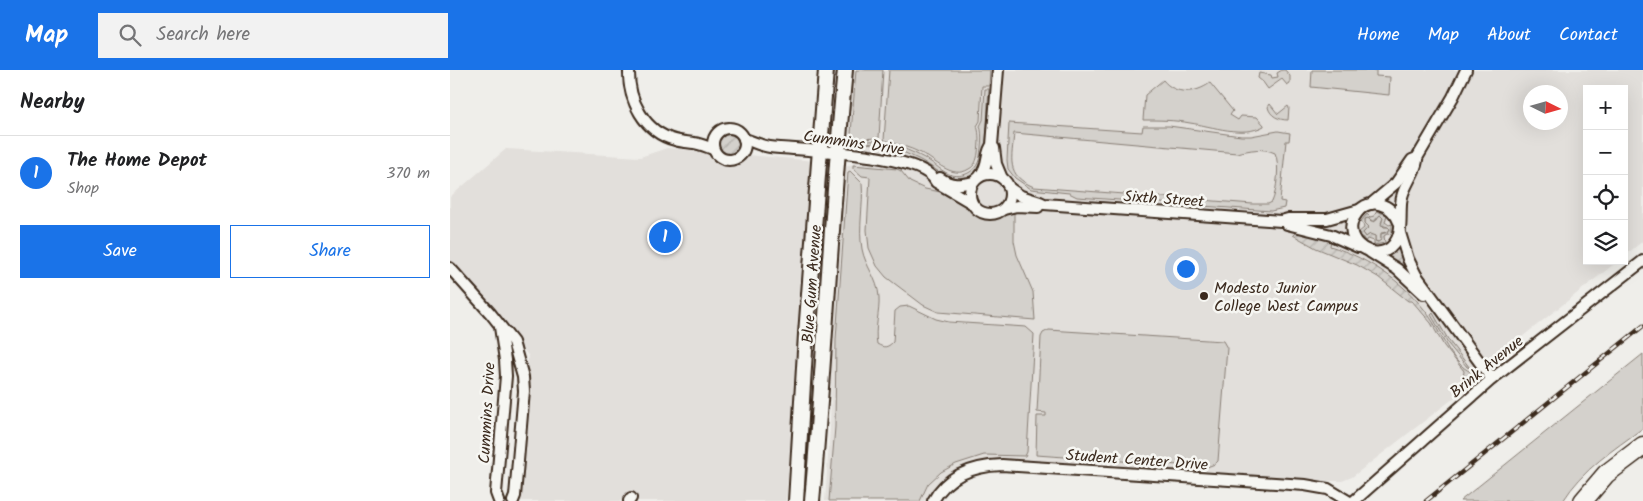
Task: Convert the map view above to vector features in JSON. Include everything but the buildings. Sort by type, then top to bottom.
[{"type":"highway","points":[[1583,501],[1606,474],[1643,446]]},
{"type":"main road","name":"Blue Gum Avenue","points":[[796,501],[826,70]]},
{"type":"main road","name":"Blue Gum Avenue","points":[[812,501],[837,153],[845,70]]},
{"type":"main road","points":[[819,420],[820,501]]},
{"type":"street","name":"Cummins Drive","points":[[629,70],[633,102],[646,122],[655,130],[673,140],[713,144]]},
{"type":"street","points":[[992,145],[995,148],[996,164],[1001,176],[1010,188],[1010,199],[1004,208],[995,214],[985,214],[976,209],[970,202],[969,191],[987,164],[992,145],[998,70]]},
{"type":"street","points":[[1440,310],[1439,304],[1416,275],[1408,259],[1400,233],[1399,222],[1402,198],[1408,180],[1417,163],[1417,158],[1453,97],[1466,70]]},
{"type":"street","name":"Cummins Drive","points":[[767,147],[744,138],[737,130],[726,128],[716,133],[713,144],[719,157],[728,160],[738,158],[743,152],[767,147],[819,151],[898,161],[922,170],[934,178],[956,185],[976,179]]},
{"type":"street","points":[[743,152],[744,138]]},
{"type":"street","points":[[1417,158],[1412,160],[1392,186],[1371,204],[1359,210],[1354,216],[1351,230],[1353,238],[1366,250],[1397,269],[1440,310],[1492,379]]},
{"type":"street","points":[[976,179],[991,173],[1001,176]]},
{"type":"street","name":"Cummins Drive","points":[[934,178],[936,182],[970,202]]},
{"type":"street","name":"Sixth Street","points":[[1010,188],[1021,196],[1044,204],[1281,221],[1288,219],[1327,219],[1359,210]]},
{"type":"street","name":"Sixth Street","points":[[1004,208],[1017,206],[1040,207],[1044,204]]},
{"type":"street","points":[[1371,204],[1389,207],[1394,211],[1399,222]]},
{"type":"street","name":"Sixth Street","points":[[1281,221],[1288,225],[1334,236],[1366,250]]},
{"type":"street","points":[[1366,250],[1381,252],[1391,248],[1400,233]]},
{"type":"street","name":"Brink Avenue","points":[[1354,501],[1492,379],[1643,261]]},
{"type":"street","name":"Cummins Drive","points":[[450,268],[512,342],[523,376],[524,391],[513,501]]},
{"type":"street","name":"Cummins Drive","points":[[499,501],[496,494],[506,376],[500,326]]},
{"type":"street","name":"Student Center Drive","points":[[933,501],[946,484],[968,470],[987,465],[1305,484],[1328,490],[1348,501]]},
{"type":"shaded area","name":"Modesto Junior College West Campus","points":[[852,70],[1643,70],[1643,241],[1628,253],[1628,85],[1583,85],[1583,265],[1613,265],[1508,348],[1499,357],[1501,361],[1495,363],[1476,378],[1472,384],[1352,477],[1342,481],[1329,481],[1134,470],[1029,460],[983,461],[955,471],[936,488],[927,501],[825,501],[830,429],[832,347],[844,173],[847,166],[853,164],[855,143],[850,141],[847,135]]},
{"type":"shaded area","points":[[856,70],[883,70],[879,138],[857,139],[851,133]]},
{"type":"shaded area","points":[[889,70],[990,70],[989,86],[982,86],[980,121],[977,126],[979,136],[978,153],[971,168],[963,172],[950,171],[916,151],[884,140]]},
{"type":"shaded area","points":[[1285,70],[1290,76],[1290,83],[1287,85],[1282,79],[1268,89],[1258,78],[1259,73],[1271,75],[1272,78],[1278,77],[1277,73]]},
{"type":"shaded area","points":[[1312,70],[1376,70],[1376,76],[1390,77],[1389,95],[1311,87]]},
{"type":"shaded area","points":[[1163,80],[1173,88],[1185,91],[1192,91],[1210,83],[1233,111],[1230,115],[1238,120],[1241,116],[1257,117],[1264,126],[1247,131],[1237,131],[1179,121],[1143,120],[1145,95]]},
{"type":"shaded area","points":[[985,89],[989,89],[985,146],[980,166],[971,176],[964,179],[950,177],[922,161],[890,147],[861,143],[867,141],[884,142],[920,156],[949,174],[957,176],[966,174],[974,169],[979,161],[982,137],[980,126],[983,120]]},
{"type":"shaded area","points":[[1270,104],[1278,114],[1288,106],[1288,120],[1273,115],[1268,107]]},
{"type":"shaded area","points":[[1009,123],[1142,132],[1143,126],[1169,126],[1241,136],[1278,131],[1290,133],[1289,141],[1286,141],[1280,201],[1285,202],[1284,208],[1271,211],[1077,197],[1069,193],[1031,189],[1015,178],[1008,169]],"holes":[[[1014,133],[1237,153],[1251,150],[1275,153],[1277,158],[1277,177],[1272,202],[1268,204],[1253,204],[1034,187],[1018,177],[1012,165]]]},
{"type":"shaded area","points":[[729,134],[737,137],[740,145],[737,153],[729,156],[721,153],[718,145],[721,137]]},
{"type":"shaded area","points":[[667,148],[816,161],[786,501],[519,501],[528,355],[450,264],[450,197],[506,149],[640,157]]},
{"type":"shaded area","points":[[853,165],[897,169],[910,182],[925,189],[941,192],[964,204],[981,217],[994,218],[1014,211],[1014,241],[1017,255],[1033,292],[1035,320],[938,312],[923,305],[886,277],[877,266],[869,248],[867,230],[870,177],[862,176],[853,168]]},
{"type":"shaded area","points":[[850,171],[862,183],[861,241],[866,261],[878,290],[877,344],[885,347],[893,342],[895,311],[900,307],[909,306],[936,319],[949,322],[1026,327],[1034,334],[1027,452],[1025,456],[984,455],[956,464],[941,472],[928,484],[920,501],[829,501],[835,427],[836,339],[848,172]]},
{"type":"shaded area","points":[[1377,211],[1387,215],[1385,222],[1389,225],[1392,224],[1392,235],[1387,234],[1384,236],[1385,243],[1374,245],[1374,241],[1368,239],[1365,241],[1359,232],[1364,228],[1360,222],[1367,214],[1370,217],[1374,216]],"holes":[[[1380,215],[1383,218],[1381,225],[1390,229],[1388,232],[1381,234],[1381,240],[1375,241],[1375,236],[1370,234],[1366,237],[1363,233],[1369,227],[1365,223],[1365,219],[1368,218],[1374,222]]]},
{"type":"shaded area","points":[[1380,215],[1383,218],[1381,223],[1384,227],[1390,229],[1388,232],[1381,233],[1381,240],[1379,242],[1375,241],[1375,236],[1369,235],[1366,237],[1363,233],[1369,227],[1365,223],[1365,219],[1368,218],[1371,221],[1376,221]]},
{"type":"shaded area","points":[[1297,231],[1331,240],[1330,246],[1345,251],[1374,266],[1401,285],[1424,309],[1454,357],[1471,372],[1470,381],[1462,385],[1464,371],[1444,346],[1431,323],[1412,301],[1408,301],[1378,277],[1357,265],[1316,248],[1293,235]]},
{"type":"shaded area","points":[[1399,247],[1415,280],[1385,257]]},
{"type":"shaded area","points":[[1433,313],[1449,341],[1470,368],[1467,367],[1448,344],[1431,315]]},
{"type":"shaded area","points":[[1049,330],[1223,341],[1227,348],[1218,461],[1207,467],[1036,455],[1037,416],[1046,416],[1046,413],[1037,412],[1041,337],[1043,333]]},
{"type":"shaded area","points":[[1643,354],[1643,428],[1589,470],[1563,501],[1460,501]]},
{"type":"railway","points":[[1426,501],[1643,326]]},
{"type":"place","name":"The Home Depot","points":[[665,237]]},
{"type":"place","name":"Modesto Junior College West Campus","points":[[1204,296]]}]
